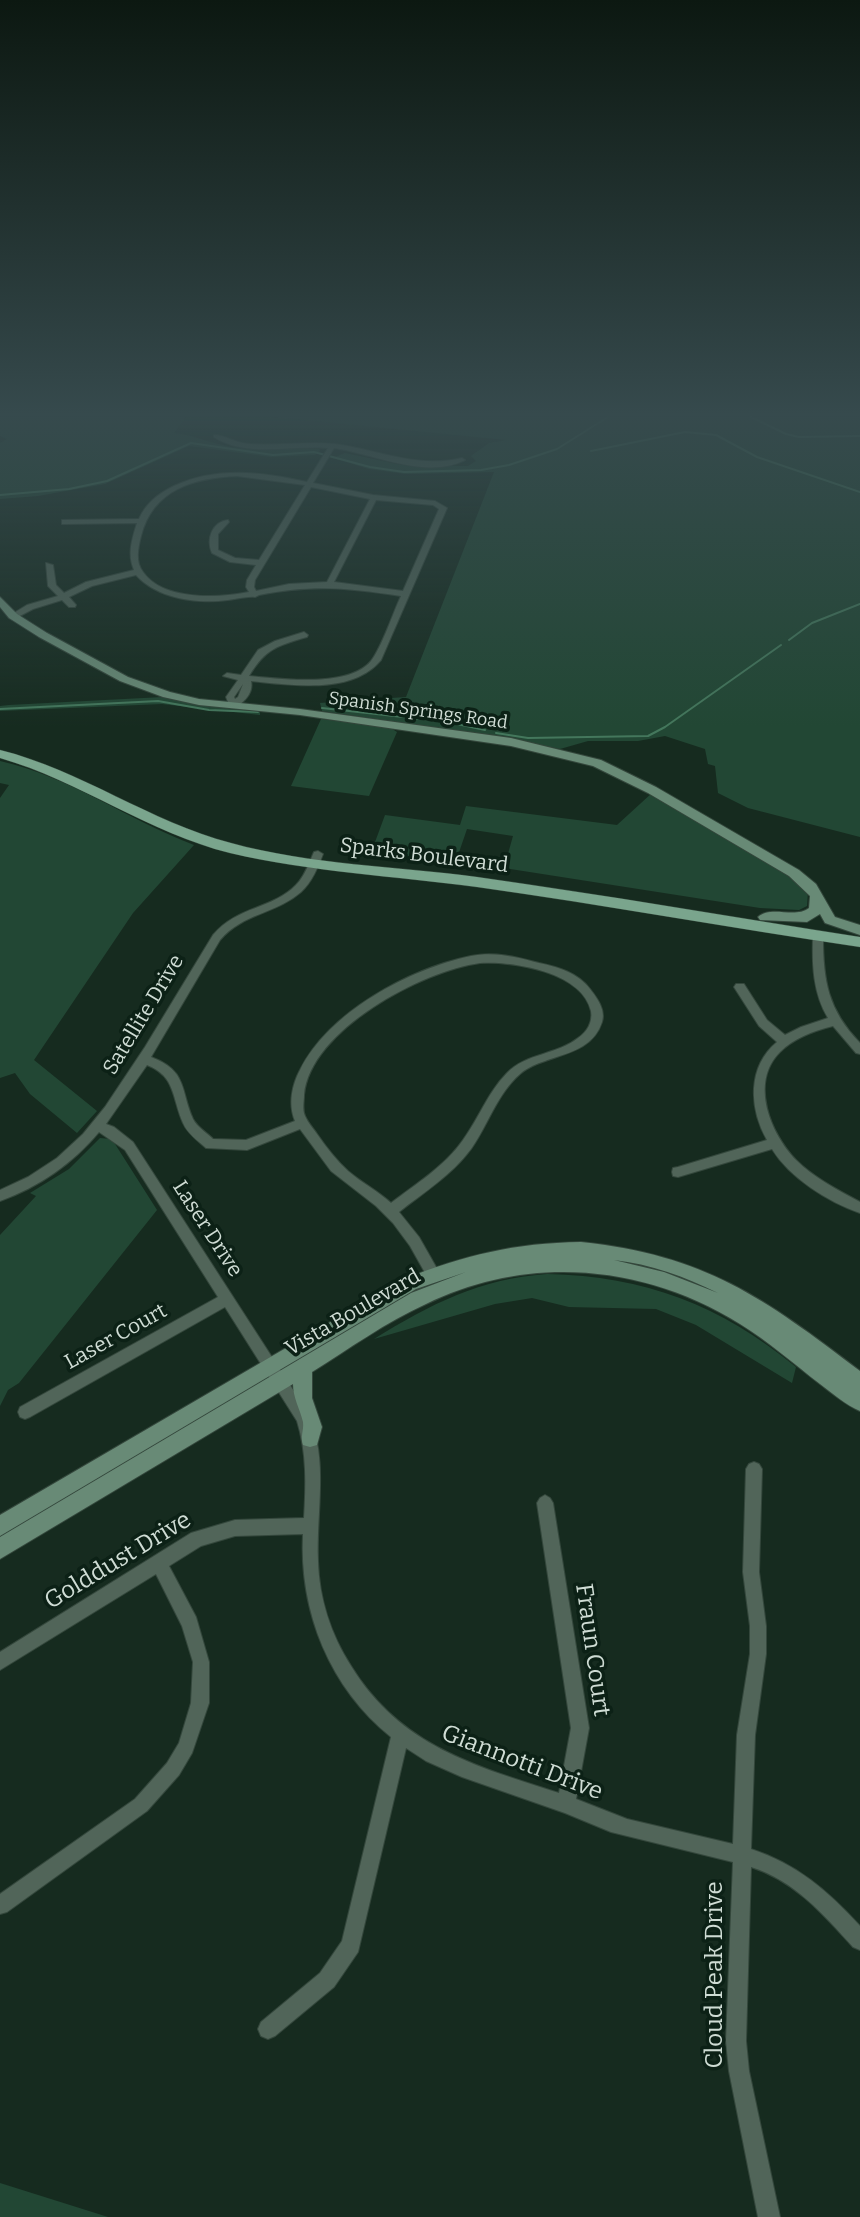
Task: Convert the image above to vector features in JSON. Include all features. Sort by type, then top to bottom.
[{"type":"main road","name":"Spanish Springs Road","points":[[0,600],[13,616],[134,684],[184,699],[511,742],[597,763],[652,790],[794,873],[811,887],[830,920],[860,933]]},
{"type":"main road","points":[[1,621],[13,616]]},
{"type":"main road","name":"Sparks Boulevard","points":[[0,746],[54,761],[176,821],[244,842],[316,858],[860,942]]},
{"type":"main road","name":"Sparks Boulevard","points":[[0,754],[62,774],[184,835],[254,853],[456,870],[860,933]]},
{"type":"main road","points":[[765,917],[807,917],[816,910],[816,897]]},
{"type":"main road","points":[[676,904],[808,929],[818,936],[828,933],[860,933]]},
{"type":"main road","name":"Vista Boulevard","points":[[0,1549],[276,1373],[365,1309],[433,1273],[473,1260],[531,1249],[590,1248],[649,1259],[685,1270],[747,1299],[860,1382]]},
{"type":"main road","name":"Vista Boulevard","points":[[0,1526],[276,1373],[303,1368],[417,1299],[449,1285],[509,1267],[577,1263],[627,1270],[657,1278],[718,1302],[747,1319],[860,1402]]},
{"type":"main road","points":[[303,1368],[301,1383],[304,1400],[314,1425],[310,1438]]},
{"type":"street","points":[[255,595],[250,584],[288,520]]},
{"type":"street","points":[[329,585],[362,520]]},
{"type":"street","points":[[227,676],[294,681],[345,678],[366,672],[377,660],[438,520]]},
{"type":"street","points":[[65,522],[141,522],[131,555],[138,572],[165,590],[190,597],[226,599],[301,585],[329,585],[405,594]]},
{"type":"street","points":[[225,522],[216,529],[212,544],[215,551],[233,560],[262,563]]},
{"type":"street","points":[[49,565],[50,582],[72,605]]},
{"type":"street","points":[[13,616],[34,611],[63,597],[80,594],[138,572]]},
{"type":"street","points":[[233,705],[242,698],[248,685],[246,677],[261,652],[278,643],[304,635]]},
{"type":"street","name":"Satellite Drive","points":[[0,1196],[22,1188],[55,1168],[97,1125],[122,1094],[217,936],[244,914],[291,895],[304,882],[316,858]]},
{"type":"street","points":[[818,936],[819,984],[835,1021],[860,1050]]},
{"type":"street","points":[[391,1211],[465,1148],[503,1085],[516,1071],[533,1060],[581,1044],[590,1034],[597,1021],[596,1006],[583,986],[558,972],[514,960],[473,959],[433,970],[390,992],[328,1035],[305,1067],[298,1088],[297,1108],[302,1123],[320,1150],[343,1175],[391,1211],[433,1273]]},
{"type":"street","points":[[740,987],[763,1023],[784,1041]]},
{"type":"street","points":[[835,1021],[801,1031],[784,1041],[762,1070],[758,1094],[762,1120],[774,1143],[804,1176],[860,1208]]},
{"type":"street","points":[[144,1059],[160,1065],[174,1078],[189,1124],[210,1144],[229,1142],[247,1145],[302,1123]]},
{"type":"street","name":"Laser Drive","points":[[97,1125],[120,1137],[129,1146],[276,1373]]},
{"type":"street","points":[[678,1172],[774,1143]]},
{"type":"street","name":"Laser Court","points":[[25,1412],[227,1299]]},
{"type":"street","name":"Giannotti Drive","points":[[276,1373],[303,1418],[310,1438],[313,1466],[313,1587],[327,1638],[354,1687],[373,1711],[400,1735],[429,1755],[454,1767],[566,1804],[616,1825],[741,1856],[780,1870],[821,1899],[860,1940]]},
{"type":"street","points":[[741,1856],[746,1735],[758,1654],[758,1626],[751,1572],[754,1469]]},
{"type":"street","name":"Fraun Court","points":[[545,1503],[580,1728],[566,1804]]},
{"type":"street","name":"Golddust Drive","points":[[0,1662],[197,1539],[235,1528],[311,1525]]},
{"type":"street","points":[[0,1905],[141,1805],[166,1779],[186,1747],[200,1703],[201,1662],[190,1623],[158,1562]]},
{"type":"street","points":[[268,2029],[327,1980],[351,1945],[400,1735]]},
{"type":"street","name":"Cloud Peak Drive","points":[[741,1856],[736,2041],[739,2071],[769,2217]]},
{"type":"green space","points":[[475,520],[860,520],[860,837],[748,808],[718,793],[715,766],[708,764],[705,749],[665,736],[638,741],[588,741],[560,749],[494,736],[322,711],[320,703],[406,697]]},
{"type":"green space","points":[[163,697],[204,705],[260,709],[260,715],[162,704],[0,711],[0,706],[9,705]]},
{"type":"green space","points":[[321,719],[389,727],[397,732],[369,796],[291,786]]},
{"type":"green space","points":[[0,761],[50,777],[194,845],[133,913],[34,1060],[97,1111],[77,1133],[30,1094],[15,1073],[0,1078],[0,798],[9,785],[0,783]]},
{"type":"green space","points":[[652,793],[794,878],[808,891],[807,906],[799,910],[760,908],[504,868],[513,836],[467,829],[456,861],[371,853],[385,815],[460,825],[466,806],[617,825]]},
{"type":"green space","points":[[100,1138],[110,1139],[115,1144],[157,1210],[19,1383],[8,1390],[0,1406],[0,1235],[36,1196],[30,1193],[69,1169]]},
{"type":"green space","points":[[547,1274],[583,1276],[649,1288],[710,1311],[768,1345],[796,1367],[792,1383],[696,1325],[656,1309],[569,1307],[532,1298],[495,1304],[374,1339],[456,1295],[499,1281]]},
{"type":"green space","points":[[0,2183],[108,2217],[0,2217]]},
{"type":"waterway","points":[[789,640],[812,623],[860,604]]},
{"type":"waterway","points":[[496,733],[528,738],[648,736],[665,727],[781,645]]},
{"type":"waterway","points":[[0,709],[158,701],[209,710],[258,712]]},
{"type":"waterway","points":[[322,708],[448,722],[485,730]]}]
